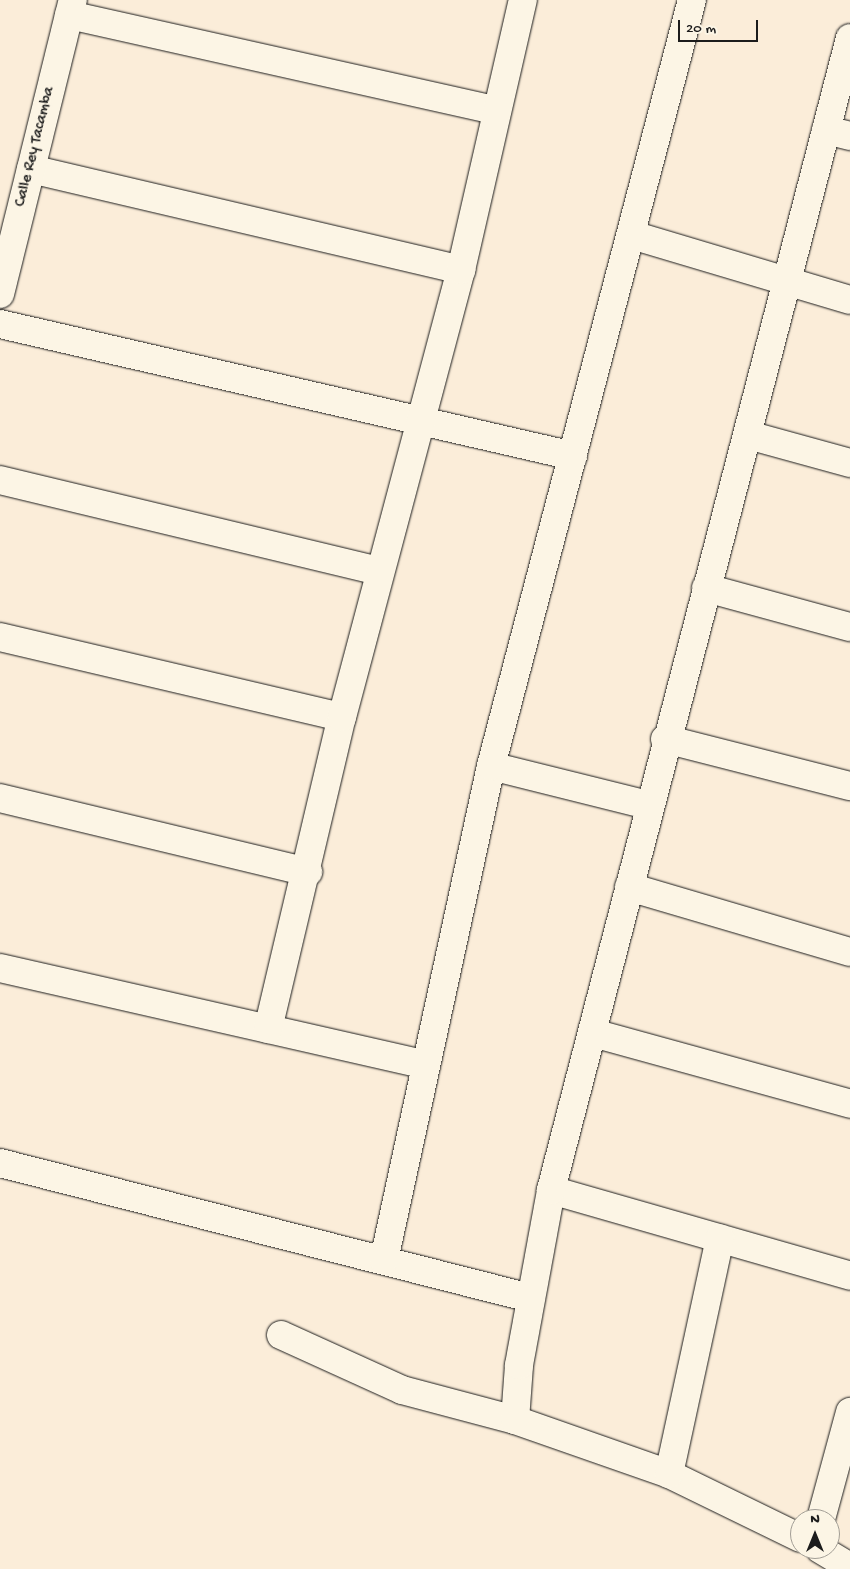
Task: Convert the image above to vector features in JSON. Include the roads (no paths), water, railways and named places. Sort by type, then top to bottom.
[{"type":"street","points":[[268,1028],[308,872],[342,717],[379,571],[461,270],[495,110],[522,0]]},
{"type":"street","points":[[384,1260],[424,1064],[491,766],[632,235],[686,1]]},
{"type":"street","points":[[71,8],[495,110]]},
{"type":"street","name":"Calle Rey Tacamba","points":[[0,294],[71,8]]},
{"type":"street","points":[[515,1420],[530,1298],[551,1190],[593,1033],[647,805],[748,434],[786,282],[838,133],[850,38]]},
{"type":"street","points":[[30,169],[461,270]]},
{"type":"street","points":[[632,235],[850,300]]},
{"type":"street","points":[[0,324],[573,456]]},
{"type":"street","points":[[748,434],[850,464]]},
{"type":"street","points":[[0,480],[379,571]]},
{"type":"street","points":[[706,588],[850,627]]},
{"type":"street","points":[[0,637],[342,717]]},
{"type":"street","points":[[665,739],[850,786]]},
{"type":"street","points":[[491,766],[647,805]]},
{"type":"street","points":[[0,798],[308,872]]},
{"type":"street","points":[[629,887],[850,952]]},
{"type":"street","points":[[0,968],[424,1064]]},
{"type":"street","points":[[593,1033],[850,1104]]},
{"type":"street","points":[[0,1163],[530,1298]]},
{"type":"street","points":[[551,1190],[850,1276]]},
{"type":"street","points":[[669,1474],[720,1238]]},
{"type":"street","points":[[281,1335],[402,1390],[515,1420],[669,1474],[790,1533]]},
{"type":"street","points":[[824,1509],[850,1412]]},
{"type":"street","points":[[837,1559],[850,1567]]}]
